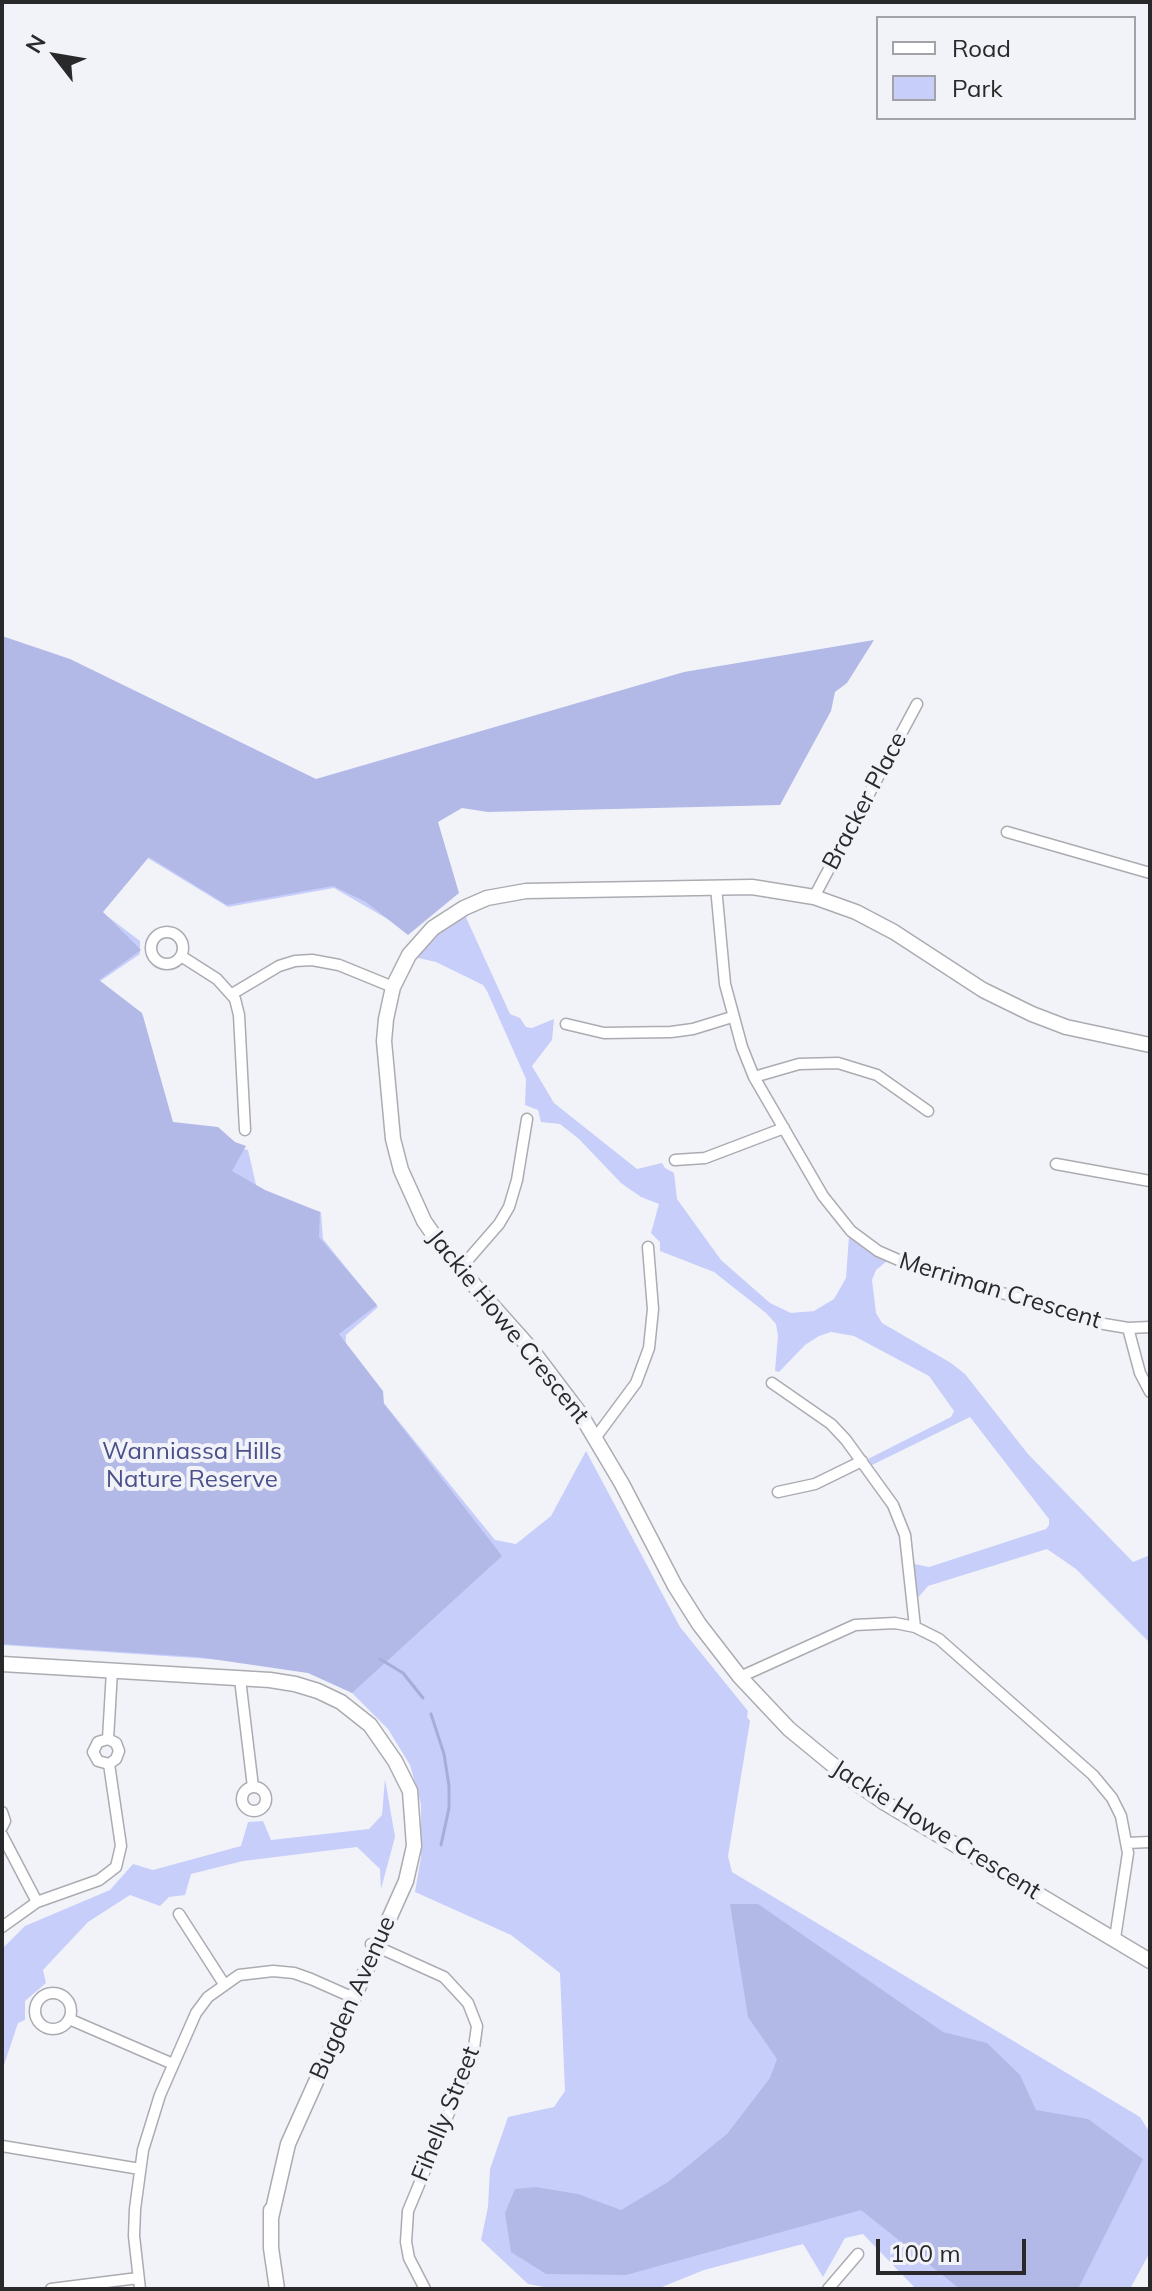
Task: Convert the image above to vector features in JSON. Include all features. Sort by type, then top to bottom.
[{"type":"street","name":"Bracker Place","points":[[814,897],[917,704]]},
{"type":"street","points":[[1007,832],[1150,873]]},
{"type":"street","name":"Jackie Howe Crescent","points":[[1150,1045],[1066,1027],[1032,1014],[983,990],[867,917],[814,897],[765,889],[716,887],[526,891],[487,898],[453,913],[433,928],[409,955],[393,987],[387,1008],[384,1041],[393,1139],[401,1170],[424,1221],[459,1270],[531,1349],[596,1437],[675,1586],[699,1624],[740,1677],[789,1729],[845,1775],[1005,1876],[1150,1961]]},
{"type":"street","name":"Merriman Crescent","points":[[716,887],[725,984],[732,1017],[754,1077],[835,1214],[859,1238],[878,1251],[910,1265],[1104,1324],[1128,1328],[1150,1327]]},
{"type":"street","points":[[181,956],[217,979],[232,994],[239,1015],[245,1130]]},
{"type":"street","points":[[232,994],[279,966],[312,960],[339,965],[393,987]]},
{"type":"street","points":[[566,1024],[604,1033],[671,1032],[732,1017]]},
{"type":"street","points":[[754,1077],[799,1064],[838,1063],[877,1075],[928,1111]]},
{"type":"street","points":[[459,1270],[499,1224],[509,1207],[517,1180],[527,1119]]},
{"type":"street","points":[[675,1160],[705,1158],[784,1128]]},
{"type":"street","points":[[1056,1164],[1150,1181]]},
{"type":"street","points":[[596,1437],[636,1383],[649,1348],[653,1309],[648,1247]]},
{"type":"street","points":[[1128,1328],[1140,1373],[1150,1392]]},
{"type":"street","points":[[772,1383],[831,1424],[893,1505],[902,1524],[908,1555],[915,1627]]},
{"type":"street","points":[[778,1492],[815,1484],[862,1461]]},
{"type":"street","points":[[740,1677],[855,1625],[895,1623],[915,1627],[939,1639],[1093,1775],[1117,1807],[1127,1843],[1126,1872],[1115,1938]]},
{"type":"street","name":"Bugden Avenue","points":[[2,1664],[295,1684],[341,1702],[370,1725],[402,1777],[408,1833],[403,1880],[298,2116],[271,2189],[271,2256],[277,2289]]},
{"type":"street","points":[[108,1739],[112,1671]]},
{"type":"street","points":[[240,1679],[253,1787]]},
{"type":"street","points":[[108,1739],[116,1743],[119,1751],[116,1759],[109,1764],[98,1761],[93,1752],[98,1742],[108,1739]]},
{"type":"street","points":[[2,1927],[37,1902],[99,1880],[116,1867],[121,1846],[109,1764]]},
{"type":"street","points":[[2,1812],[5,1821],[2,1827]]},
{"type":"street","points":[[2,1835],[37,1902]]},
{"type":"street","points":[[1127,1843],[1150,1842]]},
{"type":"street","points":[[179,1914],[224,1984]]},
{"type":"street","name":"Fihelly Street","points":[[374,1945],[444,1977],[468,2003],[477,2026],[473,2055],[408,2211],[406,2242],[409,2258],[425,2289]]},
{"type":"street","points":[[51,2289],[139,2284],[134,2236],[140,2169],[153,2113],[196,2013],[208,1997],[239,1975],[282,1971],[351,1996]]},
{"type":"street","points":[[69,2019],[173,2064]]},
{"type":"street","points":[[2,2146],[140,2169]]},
{"type":"street","points":[[828,2289],[858,2254]]},
{"type":"green space","points":[[2,636],[70,659],[316,779],[684,672],[874,640],[847,683],[835,692],[831,711],[780,805],[488,812],[462,808],[438,822],[459,893],[408,935],[366,902],[333,886],[227,905],[149,857],[103,912],[141,950],[99,980],[142,1013],[173,1122],[218,1127],[235,1142],[246,1146],[232,1171],[265,1190],[320,1212],[319,1237],[377,1305],[339,1334],[383,1391],[384,1404],[502,1556],[352,1693],[308,1673],[198,1657],[2,1644]]},
{"type":"green space","name":"Wanniassa Hills Nature Reserve","points":[[2,637],[403,928],[334,888],[228,907],[146,857],[102,912],[140,941],[140,954],[99,982],[143,1016],[173,1125],[248,1150],[256,1185],[265,1195],[321,1212],[323,1239],[378,1307],[346,1335],[345,1355],[495,1540],[516,1544],[551,1516],[586,1451],[680,1627],[748,1711],[750,1721],[728,1856],[732,1872],[1140,2117],[1150,2133],[1150,2252],[1130,2289],[916,2289],[863,2234],[845,2238],[823,2277],[803,2244],[704,2270],[657,2289],[555,2289],[528,2284],[481,2240],[488,2207],[490,2169],[508,2117],[554,2107],[565,2091],[560,1973],[511,1935],[415,1892],[421,1857],[421,1804],[410,1765],[388,1729],[352,1693],[326,1676],[284,1664],[2,1645]]},
{"type":"green space","points":[[464,913],[510,1014],[532,1028],[554,1019],[552,1040],[532,1066],[554,1103],[637,1169],[662,1163],[674,1173],[677,1199],[721,1260],[770,1303],[791,1313],[814,1311],[834,1299],[846,1278],[849,1236],[887,1261],[876,1270],[872,1280],[876,1313],[882,1323],[965,1374],[1028,1454],[1133,1562],[1150,1555],[1150,1643],[1076,1569],[1047,1549],[928,1586],[917,1599],[914,1564],[929,1567],[1046,1529],[1049,1519],[970,1417],[872,1465],[868,1459],[951,1417],[954,1411],[929,1376],[854,1336],[831,1332],[805,1345],[779,1372],[775,1371],[778,1336],[776,1324],[766,1313],[714,1272],[660,1251],[660,1242],[651,1233],[659,1204],[641,1197],[621,1183],[579,1139],[560,1124],[541,1122],[538,1110],[525,1105],[526,1079],[483,985],[436,962],[414,957],[424,944]]},
{"type":"green space","points":[[385,1779],[395,1837],[381,1889],[380,1869],[357,1847],[243,1861],[191,1874],[185,1895],[169,1897],[160,1906],[130,1895],[88,1922],[43,1970],[46,1983],[25,2001],[25,2020],[18,2023],[2,2071],[2,1949],[25,1926],[110,1890],[133,1864],[153,1870],[241,1846],[248,1822],[263,1821],[271,1840],[369,1829],[382,1815]]},
{"type":"green space","points":[[730,1904],[758,1904],[943,2032],[987,2043],[1020,2075],[1036,2110],[1088,2119],[1143,2159],[1078,2289],[960,2289],[861,2210],[626,2275],[546,2274],[511,2252],[505,2213],[515,2189],[536,2187],[578,2194],[621,2210],[668,2182],[727,2134],[770,2078],[777,2059],[748,2017]]},
{"type":"waterway","points":[[380,1659],[403,1673],[423,1698]]},
{"type":"waterway","points":[[431,1714],[444,1754],[449,1786],[449,1808],[441,1845]]}]
